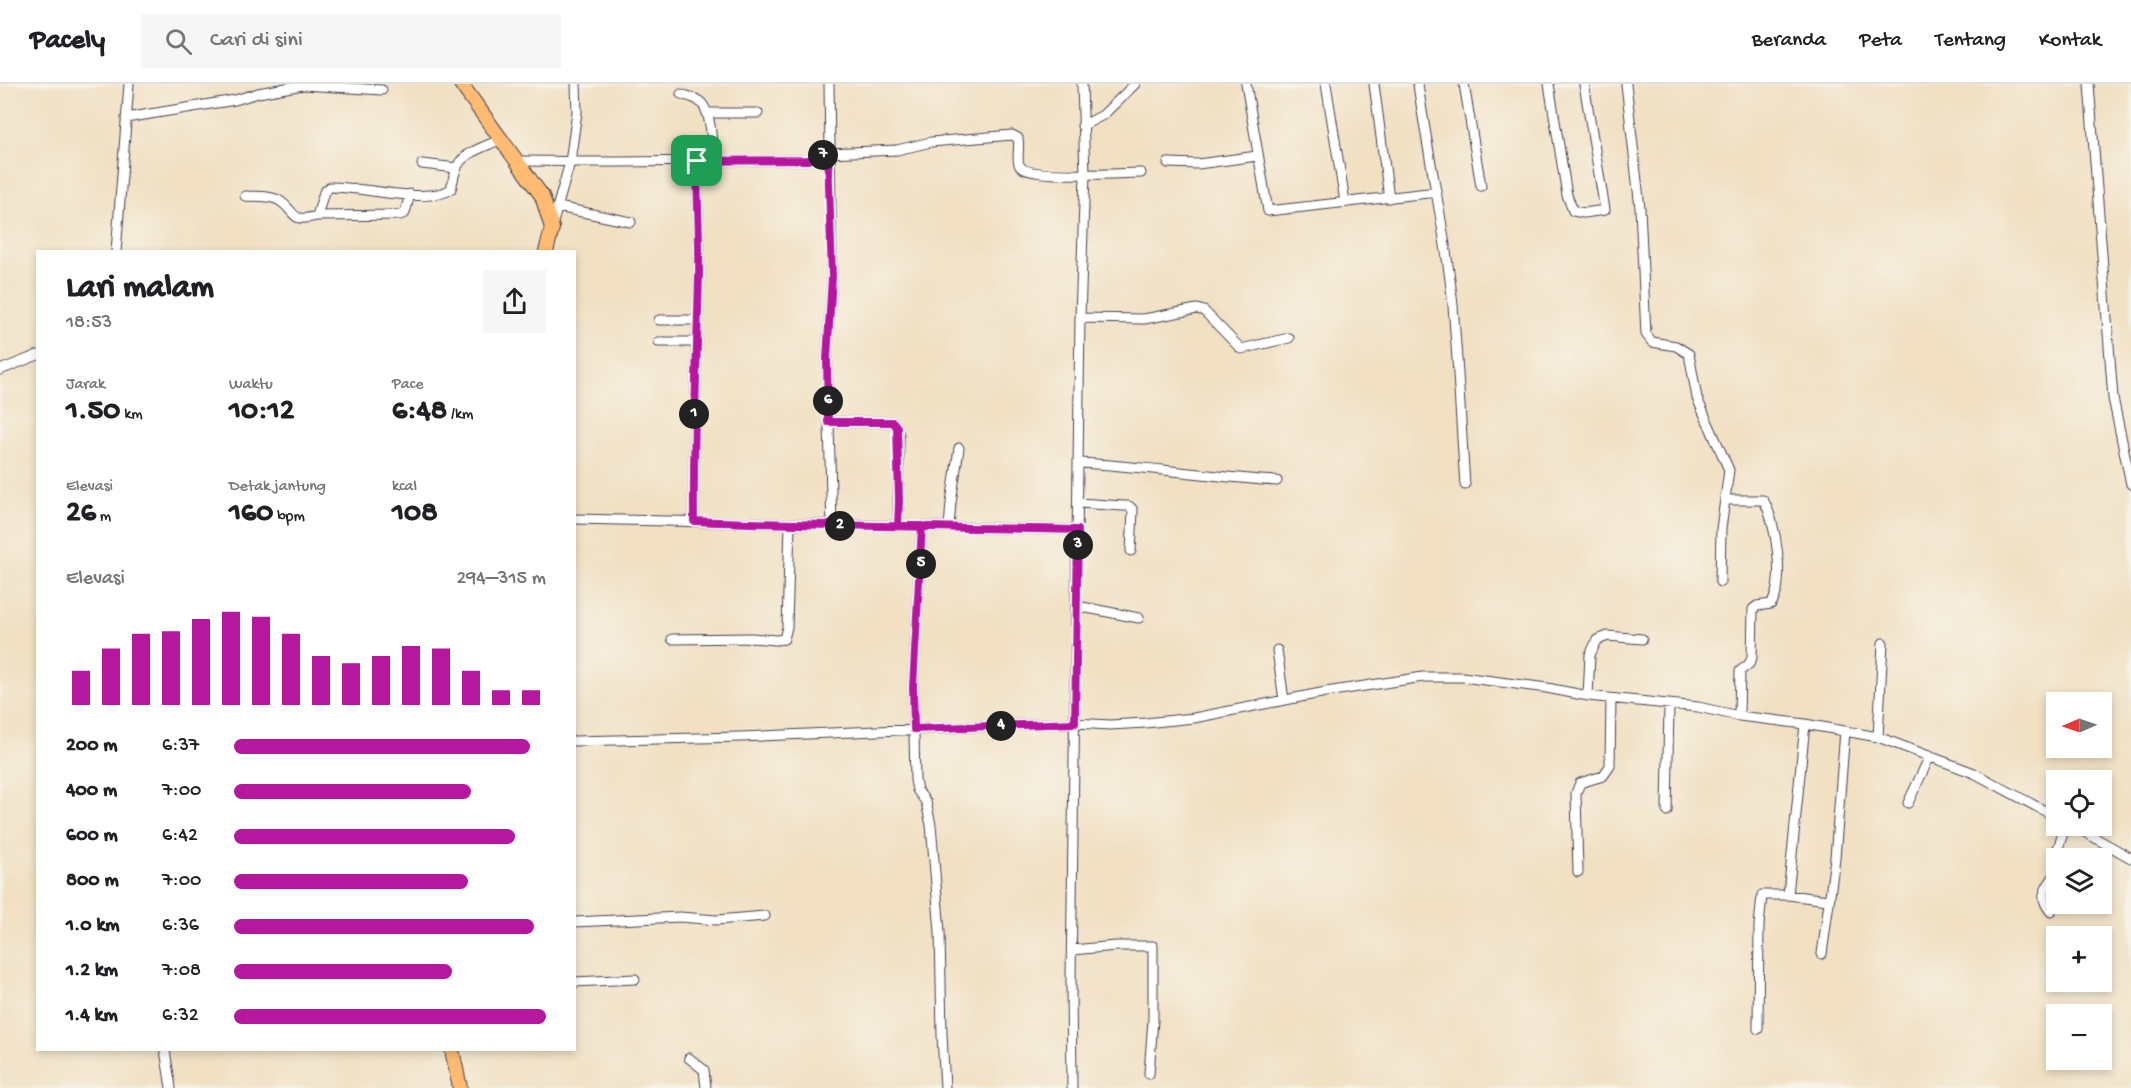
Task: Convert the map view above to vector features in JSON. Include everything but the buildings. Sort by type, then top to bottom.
[{"type":"highway","points":[[461,84],[542,196],[552,228],[546,250]]},
{"type":"highway","points":[[452,1051],[460,1088]]},
{"type":"street","points":[[116,250],[129,84]]},
{"type":"street","points":[[552,228],[570,162],[577,112],[576,84]]},
{"type":"street","points":[[829,84],[828,153],[832,277],[827,359],[832,526]]},
{"type":"street","points":[[1072,1088],[1080,318],[1085,174],[1082,84]]},
{"type":"street","points":[[1082,126],[1103,116],[1135,84]]},
{"type":"street","points":[[1246,84],[1268,211],[1437,192]]},
{"type":"street","points":[[1326,84],[1345,202]]},
{"type":"street","points":[[1374,84],[1389,198]]},
{"type":"street","points":[[1418,84],[1427,146],[1437,192],[1453,305],[1465,485]]},
{"type":"street","points":[[1464,84],[1482,186]]},
{"type":"street","points":[[1549,84],[1567,195],[1573,211],[1584,213],[1605,210],[1584,84]]},
{"type":"street","points":[[1626,84],[1640,208],[1645,329],[1648,339],[1652,342],[1676,346],[1689,354],[1697,398],[1728,466],[1729,474],[1721,529],[1720,582]]},
{"type":"street","points":[[2089,84],[2113,398],[2131,484]]},
{"type":"street","points":[[126,118],[235,100],[258,88],[303,85],[382,90]]},
{"type":"street","points":[[681,94],[698,100],[707,113],[713,160]]},
{"type":"street","points":[[707,113],[758,113]]},
{"type":"street","points":[[518,161],[808,160],[828,153],[897,150],[931,142],[1012,135],[1017,136],[1019,142],[1018,163],[1022,169],[1054,175],[1141,173]]},
{"type":"street","points":[[317,216],[324,192],[330,187],[410,194],[440,195],[445,193],[451,189],[461,160],[501,139]]},
{"type":"street","points":[[1168,163],[1198,164],[1257,156]]},
{"type":"street","points":[[694,521],[694,417],[698,367],[696,320],[699,274],[697,161]]},
{"type":"street","points":[[422,164],[457,168]]},
{"type":"street","points":[[245,196],[279,200],[297,218],[303,220],[317,216],[400,215],[405,213],[410,194]]},
{"type":"street","points":[[558,207],[632,222]]},
{"type":"street","points":[[1080,318],[1144,319],[1197,309],[1203,311],[1241,349],[1289,338]]},
{"type":"street","points":[[659,320],[696,320]]},
{"type":"street","points":[[659,342],[696,342]]},
{"type":"street","points":[[0,370],[36,356]]},
{"type":"street","points":[[828,422],[893,422],[896,425],[899,435],[898,526]]},
{"type":"street","points":[[950,527],[959,448]]},
{"type":"street","points":[[1079,463],[1277,481]]},
{"type":"street","points":[[1726,500],[1758,499],[1764,501],[1775,534],[1778,553],[1775,600],[1771,604],[1757,606],[1753,609],[1752,658],[1750,663],[1740,671],[1739,716]]},
{"type":"street","points":[[1079,503],[1129,506],[1133,510],[1131,551]]},
{"type":"street","points":[[576,519],[1078,530]]},
{"type":"street","points":[[672,639],[784,639],[787,627],[790,524]]},
{"type":"street","points":[[922,526],[913,687],[915,784],[926,802],[929,814],[940,932],[945,1088]]},
{"type":"street","points":[[1077,606],[1139,618]]},
{"type":"street","points":[[1588,696],[1590,655],[1597,640],[1608,636],[1642,639]]},
{"type":"street","points":[[1878,737],[1883,644]]},
{"type":"street","points":[[1276,650],[1284,700]]},
{"type":"street","points":[[576,741],[1155,722],[1194,718],[1284,700],[1423,677],[1469,678],[1611,699],[1715,709],[1739,716],[1805,724],[1878,737],[1974,773],[2046,812]]},
{"type":"street","points":[[1578,872],[1575,793],[1580,783],[1603,776],[1610,766],[1611,699]]},
{"type":"street","points":[[1667,811],[1670,705]]},
{"type":"street","points":[[1788,895],[1805,724]]},
{"type":"street","points":[[1822,954],[1828,900],[1836,858],[1845,731]]},
{"type":"street","points":[[1908,803],[1930,756]]},
{"type":"street","points":[[2092,836],[2131,858]]},
{"type":"street","points":[[2046,888],[2043,895],[2046,905]]},
{"type":"street","points":[[1758,1029],[1759,926],[1762,896],[1788,895],[1828,900]]},
{"type":"street","points":[[576,922],[680,917],[717,920],[765,916]]},
{"type":"street","points":[[1072,950],[1116,946],[1153,946],[1153,1019],[1149,1074]]},
{"type":"street","points":[[576,982],[635,979]]},
{"type":"street","points":[[165,1051],[171,1088]]},
{"type":"street","points":[[689,1058],[704,1070],[706,1088]]},
{"type":"route","points":[[697,161],[699,274],[696,320],[698,367],[693,466],[694,521],[832,526],[883,525],[922,526],[1078,530],[1075,723],[914,729],[913,687],[921,577],[922,526],[898,526],[899,501],[899,435],[897,427],[893,422],[828,422],[827,359],[832,277],[828,153],[808,160],[697,161]]}]
